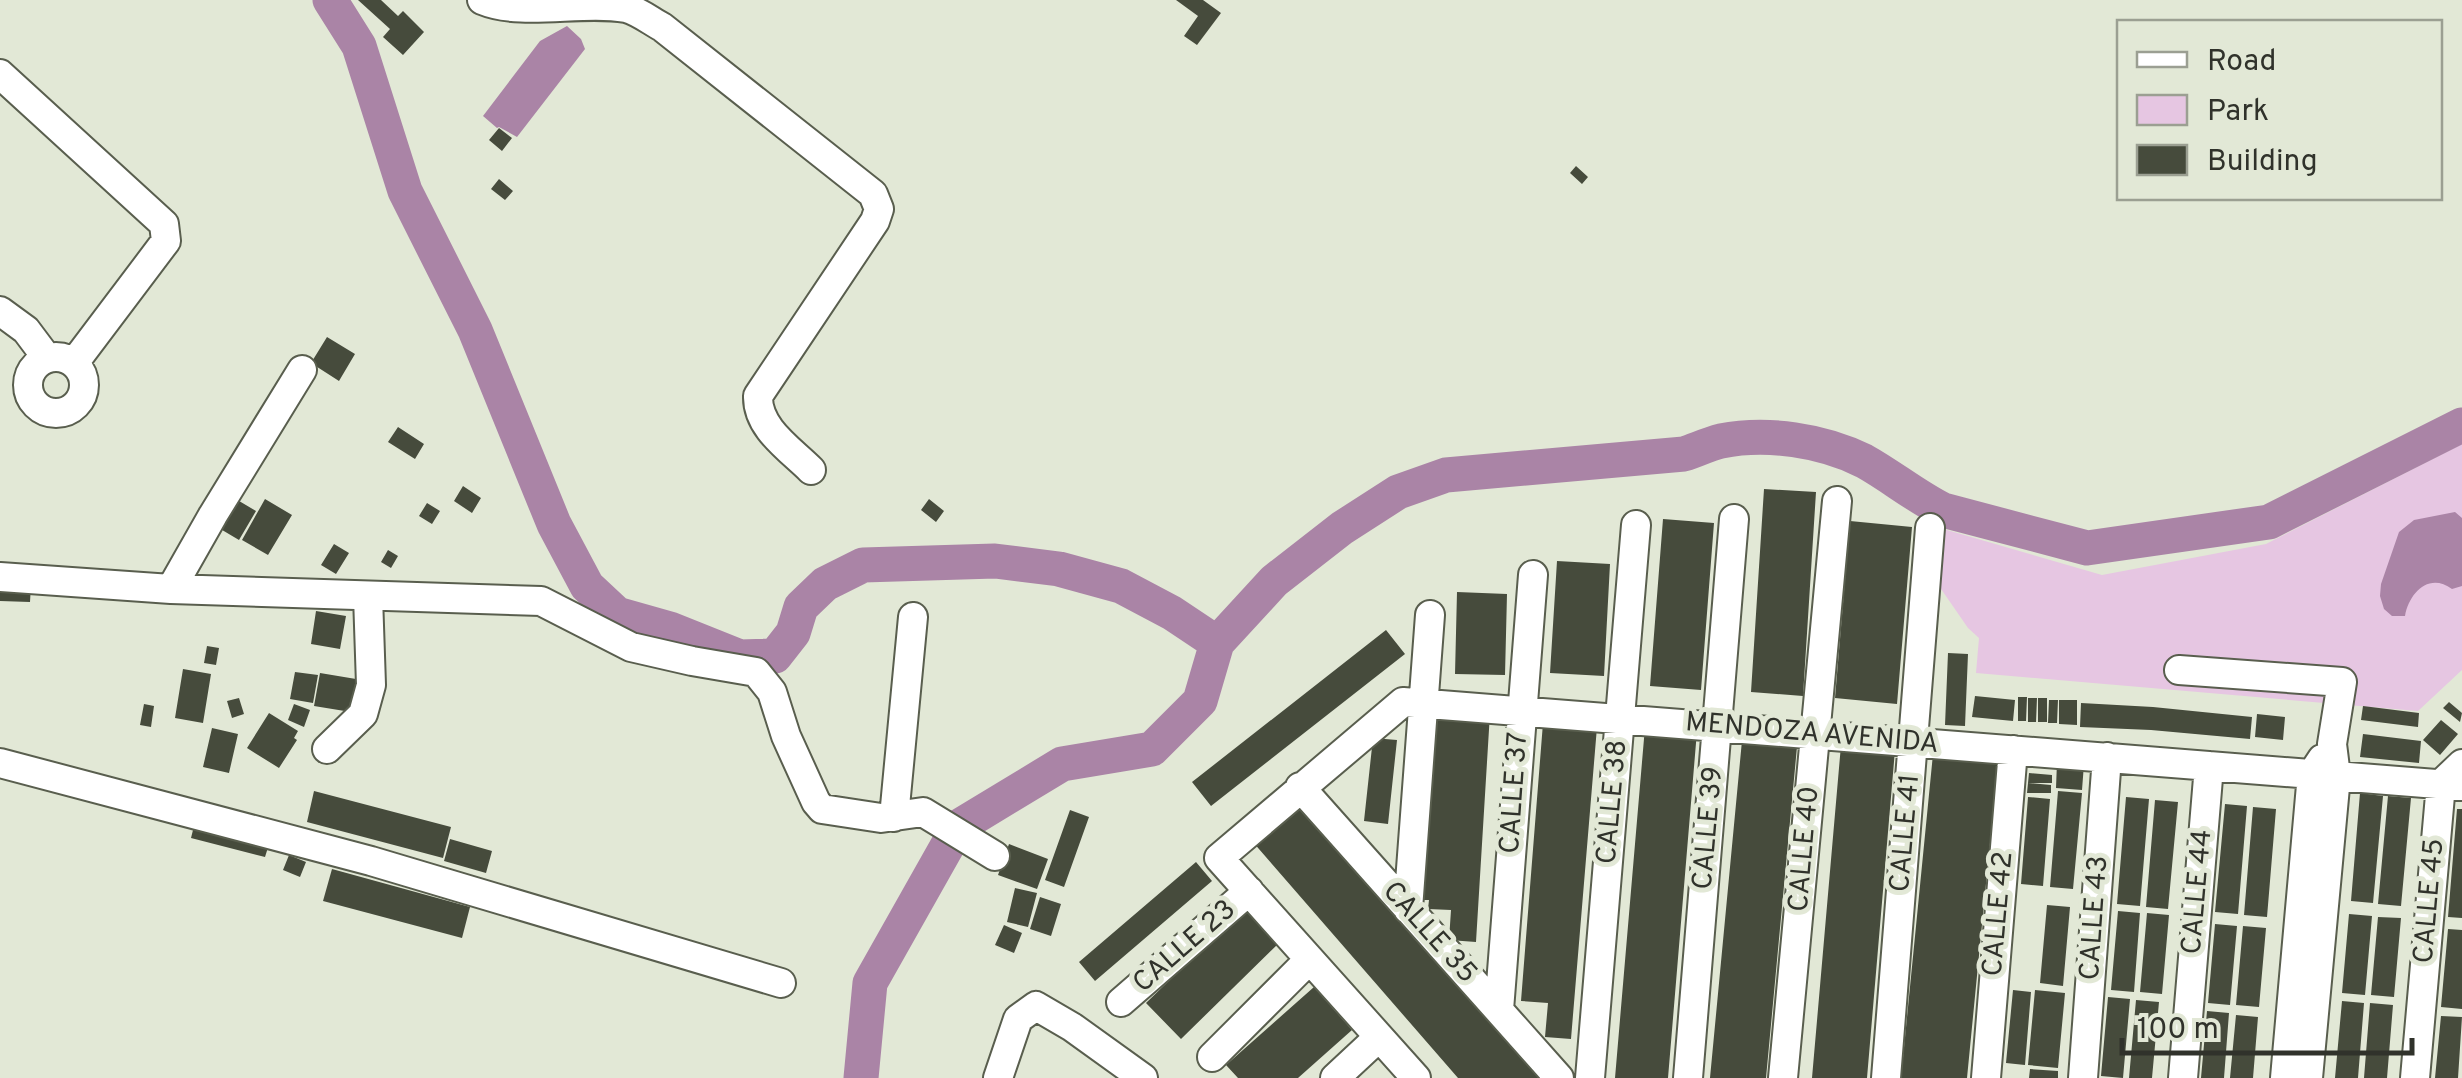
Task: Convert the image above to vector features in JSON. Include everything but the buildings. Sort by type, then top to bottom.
[{"type":"street","points":[[482,0],[504,6],[598,4],[629,8],[662,28],[873,194],[879,209],[875,221],[758,396],[764,423],[811,470]]},
{"type":"street","points":[[0,74],[164,224],[166,240],[60,360],[0,310]]},
{"type":"street","points":[[171,590],[212,515],[302,370]]},
{"type":"street","name":"CALLE 40","points":[[1783,1078],[1838,501]]},
{"type":"street","name":"CALLE 39","points":[[1688,1078],[1734,519]]},
{"type":"street","name":"CALLE 38","points":[[1590,1078],[1636,525]]},
{"type":"street","name":"CALLE 41","points":[[1886,1078],[1930,528]]},
{"type":"street","name":"CALLE 37","points":[[1499,1010],[1533,575]]},
{"type":"street","points":[[0,577],[171,590],[541,601],[631,647],[756,672],[772,692],[786,736],[822,810],[881,818],[924,812],[974,842]]},
{"type":"street","points":[[327,749],[363,714],[372,685],[368,596]]},
{"type":"street","points":[[1408,909],[1430,615]]},
{"type":"street","points":[[894,817],[913,617]]},
{"type":"street","points":[[2179,670],[2342,682],[2324,775],[2285,1078]]},
{"type":"street","name":"MENDOZA AVENIDA","points":[[1249,891],[1219,858],[1403,702],[2451,785]]},
{"type":"street","name":"CALLE 42","points":[[1986,1078],[2013,750]]},
{"type":"street","name":"CALLE 43","points":[[2083,1078],[2107,757]]},
{"type":"street","points":[[0,763],[371,862],[781,983]]},
{"type":"street","points":[[2451,785],[2462,764]]},
{"type":"street","name":"CALLE 44","points":[[2182,1078],[2208,766]]},
{"type":"street","points":[[2308,1078],[2324,775]]},
{"type":"street","name":"CALLE 45","points":[[2415,1078],[2451,785]]},
{"type":"street","name":"CALLE 35","points":[[1300,787],[1559,1078]]},
{"type":"street","points":[[1249,891],[1416,1078]]},
{"type":"street","name":"CALLE 23","points":[[1121,1002],[1249,891]]},
{"type":"street","points":[[1212,1057],[1309,960]]},
{"type":"street","points":[[998,1078],[1018,1018],[1036,1006],[1143,1078]]},
{"type":"street","points":[[1335,1078],[1380,1037]]},
{"type":"green space","points":[[2462,444],[2462,670],[2418,711],[1976,673],[1979,638],[1939,586],[1940,528],[2102,575],[2266,544]]},
{"type":"shaded area","points":[[567,26],[581,39],[585,49],[517,137],[497,128],[483,116],[540,41]]},
{"type":"shaded area","points":[[2455,512],[2462,518],[2462,586],[2452,589],[2444,584],[2428,584],[2416,593],[2405,616],[2392,616],[2384,609],[2381,584],[2399,532],[2414,520]]},
{"type":"waterway","points":[[330,0],[359,46],[405,191],[475,330],[554,524],[587,586],[617,614],[670,629],[740,657],[775,656],[793,633],[801,607],[825,584],[863,565],[995,561],[1059,569],[1121,586],[1217,643]]},
{"type":"waterway","points":[[861,1078],[870,983],[958,827],[1062,764],[1152,749],[1200,701],[1217,643],[1274,581],[1342,528],[1398,492],[1446,475],[1684,454],[1721,441],[1775,438],[1812,443],[1848,454],[1943,510],[2087,548],[2269,522],[2462,425]]}]
